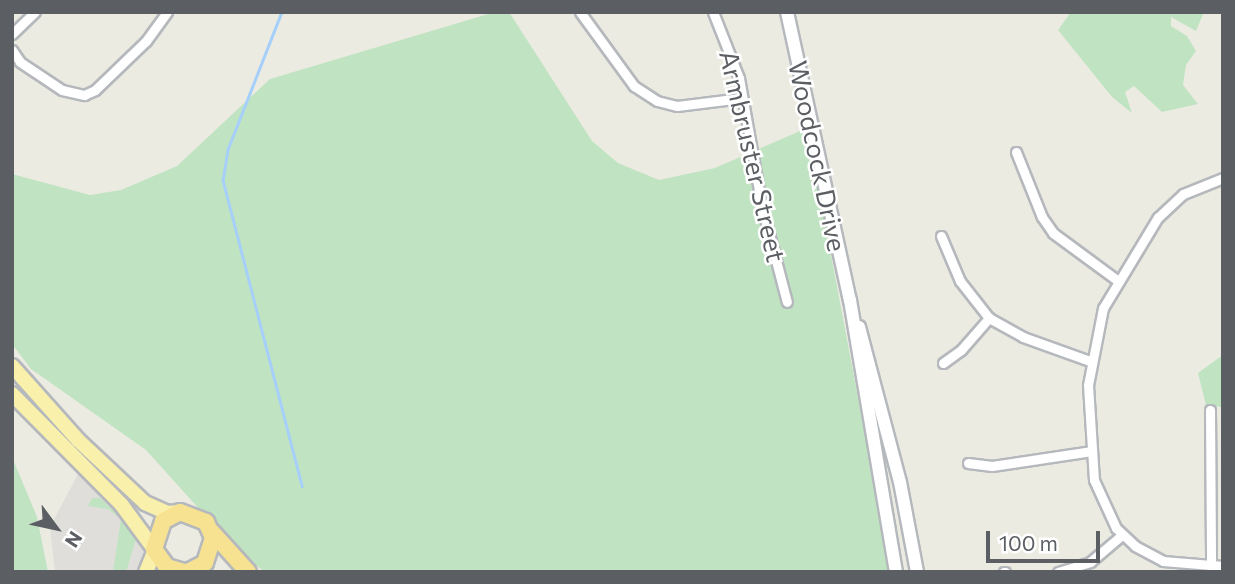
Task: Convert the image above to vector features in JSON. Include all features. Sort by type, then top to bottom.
[{"type":"highway","points":[[211,530],[210,555],[188,572],[167,567],[155,550],[163,521],[180,512],[198,516],[211,530],[248,572]]},
{"type":"main road","name":"Woodcock Drive","points":[[787,12],[850,300],[896,572]]},
{"type":"main road","name":"Woodcock Drive","points":[[850,300],[900,482],[917,572]]},
{"type":"main road","points":[[12,366],[78,440],[145,503],[167,513],[180,512]]},
{"type":"main road","points":[[12,394],[126,510],[155,550],[146,572]]},
{"type":"street","points":[[12,34],[35,12]]},
{"type":"street","points":[[12,50],[20,62],[62,90],[84,95],[95,90],[146,41],[167,12]]},
{"type":"street","points":[[580,12],[630,81],[657,102],[677,106],[742,98]]},
{"type":"street","name":"Armbruster Street","points":[[713,12],[732,55],[762,207],[787,302]]},
{"type":"street","points":[[1016,152],[1042,217],[1053,233],[1117,280]]},
{"type":"street","points":[[1223,178],[1183,194],[1169,205],[1117,280],[1103,308],[1090,361],[1092,451],[1098,496],[1122,536],[1163,561],[1223,566]]},
{"type":"street","points":[[941,236],[960,281],[989,318],[1016,334],[1090,361]]},
{"type":"street","points":[[943,363],[961,350],[989,318]]},
{"type":"street","points":[[1210,410],[1210,566]]},
{"type":"street","points":[[968,463],[992,466],[1092,451]]},
{"type":"street","points":[[1058,572],[1090,562],[1122,536]]},
{"type":"shaded area","points":[[78,474],[143,540],[145,572],[55,572],[50,527]]},
{"type":"green space","points":[[495,12],[509,12],[592,141],[618,163],[659,180],[715,168],[807,128],[891,572],[265,572],[238,552],[146,450],[31,369],[12,344],[12,174],[90,195],[121,190],[177,166],[270,79]]},
{"type":"green space","points":[[1071,12],[1204,12],[1196,31],[1171,17],[1171,26],[1187,36],[1196,51],[1186,65],[1183,85],[1198,104],[1162,112],[1134,86],[1125,92],[1132,113],[1112,97],[1058,30]]},
{"type":"green space","points":[[1223,357],[1221,407],[1206,405],[1198,373]]},
{"type":"green space","points":[[12,457],[37,517],[48,572],[12,572]]},
{"type":"green space","points":[[92,498],[100,498],[138,533],[126,572],[113,572],[121,519],[108,509],[88,506]]},
{"type":"waterway","points":[[282,12],[228,150],[223,180],[302,486]]}]
